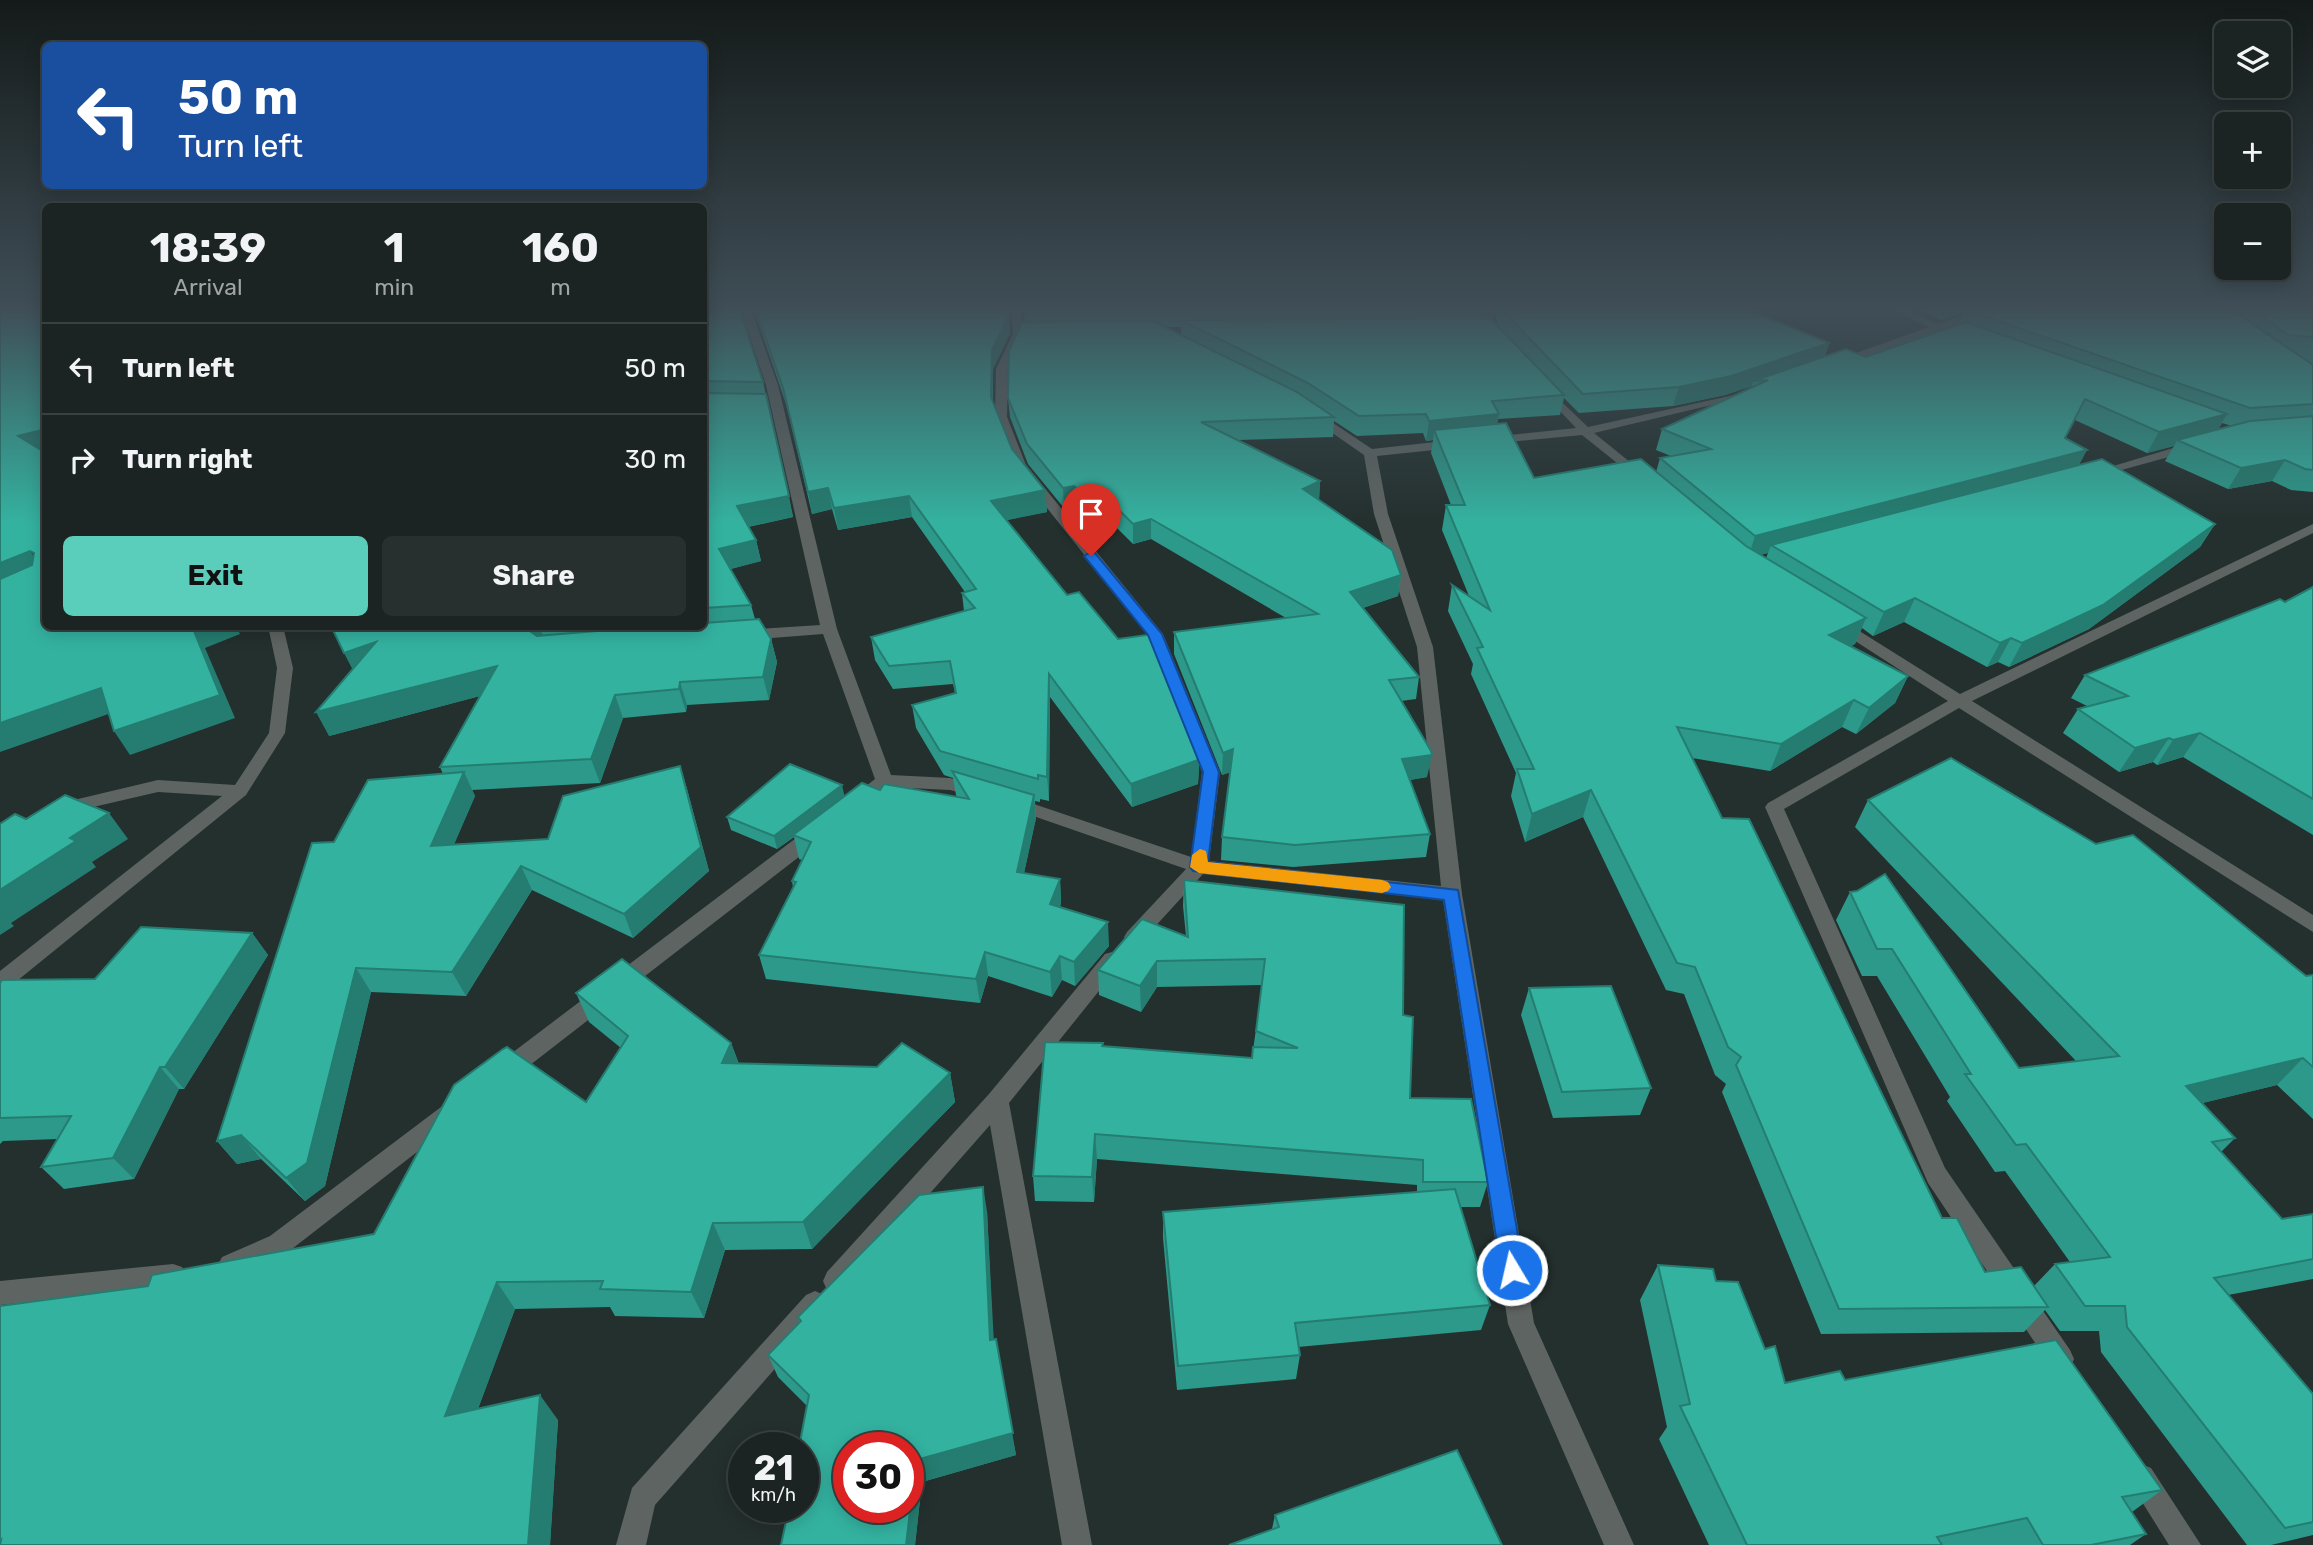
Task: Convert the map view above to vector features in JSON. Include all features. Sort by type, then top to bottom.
[{"type":"street","points":[[764,379],[829,629],[884,781]]},
{"type":"street","points":[[631,1545],[642,1498],[997,1101],[1113,959],[1199,867],[1211,772],[1155,634],[1020,466],[1001,417],[1002,379]]},
{"type":"street","points":[[1538,381],[1585,431],[1649,485]]},
{"type":"street","points":[[1478,442],[1585,431],[1729,401],[1755,391]]},
{"type":"street","points":[[1301,407],[1370,453],[1464,443]]},
{"type":"street","points":[[2077,478],[2210,442]]},
{"type":"street","points":[[1370,453],[1381,514],[1425,647],[1452,894],[1521,1324],[1619,1545]]},
{"type":"street","points":[[2069,1371],[1936,1175],[1774,807],[1961,700],[2313,528]]},
{"type":"street","points":[[1824,615],[2313,925]]},
{"type":"street","points":[[734,636],[829,629]]},
{"type":"street","points":[[0,983],[240,791],[277,733],[285,668],[276,630]]},
{"type":"street","points":[[488,1084],[884,781],[950,784],[1054,815],[1199,867],[1452,894]]},
{"type":"street","points":[[49,812],[158,786],[240,791]]},
{"type":"street","points":[[215,1272],[279,1244],[466,1101]]},
{"type":"street","points":[[997,1101],[1077,1545]]},
{"type":"street","points":[[0,1293],[188,1275]]},
{"type":"street","points":[[2132,1464],[2186,1545]]},
{"type":"building","points":[[0,379],[42,379],[42,430],[18,436],[42,451],[42,630],[194,630],[220,695],[114,731],[101,688],[0,723],[0,579],[32,565],[34,553],[30,551],[0,563]]},
{"type":"building","points":[[707,379],[762,379],[763,382],[707,381]]},
{"type":"building","points":[[780,379],[991,379],[991,397],[1012,449],[1045,490],[991,501],[1067,595],[1079,592],[1118,639],[1154,634],[1200,749],[1198,760],[1131,784],[1049,674],[1047,777],[1038,775],[1038,779],[940,751],[912,705],[956,693],[950,661],[889,666],[871,637],[975,608],[962,593],[976,589],[909,496],[834,508],[828,488],[808,492]]},
{"type":"building","points":[[1008,379],[1271,379],[1297,392],[1334,417],[1201,422],[1320,481],[1303,489],[1392,550],[1401,575],[1350,592],[1419,677],[1389,680],[1431,751],[1432,755],[1402,759],[1430,834],[1295,845],[1222,837],[1233,749],[1223,753],[1174,632],[1318,614],[1151,519],[1133,524],[1114,505],[1097,509],[1074,486],[1063,488],[1027,444],[1008,398]]},
{"type":"building","points":[[1300,379],[1549,379],[1564,395],[1492,401],[1499,414],[1429,421],[1426,414],[1359,416]]},
{"type":"building","points":[[1569,379],[1716,379],[1679,387],[1583,394]]},
{"type":"building","points":[[1759,379],[2128,379],[2227,414],[2159,432],[2085,399],[2065,438],[2087,450],[1755,536],[1660,458],[1711,449],[1662,429],[1768,380],[1753,381]]},
{"type":"building","points":[[2167,379],[2313,379],[2313,404],[2250,408]]},
{"type":"building","points":[[707,393],[766,394],[789,496],[737,506],[756,540],[719,549],[751,605],[707,608]]},
{"type":"building","points":[[2313,416],[2313,470],[2285,460],[2241,468],[2177,440],[2250,421]]},
{"type":"building","points":[[1506,423],[1534,478],[1641,459],[1746,546],[1866,618],[1829,635],[1908,676],[1869,708],[1854,700],[1781,744],[1677,727],[1722,818],[1749,819],[1942,1218],[1957,1218],[1985,1272],[2021,1267],[2048,1307],[1839,1309],[1736,1065],[1741,1057],[1728,1047],[1695,967],[1677,963],[1591,790],[1532,814],[1517,769],[1534,769],[1477,648],[1483,647],[1452,585],[1490,610],[1446,505],[1465,505],[1434,430]]},
{"type":"building","points":[[2102,459],[2215,524],[2103,605],[2022,643],[2011,638],[2000,643],[1915,598],[1884,612],[1771,545]]},
{"type":"building","points":[[2313,587],[2313,799],[2200,733],[2135,748],[2078,709],[2128,696],[2085,675],[2280,599],[2285,602]]},
{"type":"building","points":[[759,619],[771,639],[763,677],[680,682],[679,689],[615,695],[591,759],[440,767],[497,666],[316,712],[376,642],[344,653],[333,630],[528,630],[537,636],[609,630],[707,630],[707,623]]},
{"type":"building","points":[[1951,758],[2096,844],[2133,835],[2306,976],[2313,975],[2313,1067],[2303,1058],[2186,1086],[2235,1138],[2212,1142],[2282,1219],[2313,1214],[2313,1259],[2214,1278],[2313,1394],[2313,1522],[2285,1528],[2127,1327],[2125,1306],[2085,1306],[2055,1264],[2110,1257],[2026,1144],[2016,1145],[1965,1074],[1971,1074],[1892,949],[1877,949],[1850,892],[1857,891],[1885,874],[2019,1068],[2119,1056],[1868,800]]},
{"type":"building","points":[[790,764],[842,785],[774,836],[727,817]]},
{"type":"building","points":[[680,766],[701,847],[624,914],[521,866],[452,972],[356,968],[307,1163],[286,1178],[241,1135],[217,1141],[312,843],[334,842],[368,780],[464,772],[431,846],[548,839],[563,796]]},
{"type":"building","points":[[952,771],[1034,795],[1017,872],[1060,879],[1050,904],[1108,922],[1074,962],[1060,956],[1050,972],[985,952],[976,979],[759,955],[796,882],[792,881],[811,842],[793,835],[862,783],[880,790],[884,784],[969,799]]},
{"type":"building","points":[[65,795],[109,813],[70,838],[76,841],[0,890],[0,824],[15,814],[26,819]]},
{"type":"building","points":[[1184,880],[1404,905],[1403,1015],[1413,1017],[1410,1098],[1471,1099],[1488,1182],[1423,1182],[1423,1160],[1095,1134],[1092,1177],[1033,1176],[1045,1042],[1103,1043],[1102,1046],[1252,1058],[1253,1047],[1298,1048],[1256,1031],[1265,959],[1157,961],[1140,986],[1098,970],[1142,919],[1188,937]]},
{"type":"building","points":[[141,927],[252,933],[165,1067],[160,1067],[113,1158],[41,1167],[71,1116],[0,1118],[0,983],[2,980],[95,979]]},
{"type":"building","points":[[622,959],[731,1043],[722,1063],[877,1067],[902,1043],[950,1073],[803,1222],[713,1223],[691,1292],[600,1289],[603,1281],[497,1282],[445,1416],[540,1395],[528,1545],[0,1545],[0,1306],[148,1286],[152,1275],[374,1234],[454,1085],[503,1049],[507,1047],[586,1102],[628,1036],[576,993]]},
{"type":"building","points":[[1611,986],[1651,1088],[1562,1092],[1529,988]]},
{"type":"building","points":[[983,1187],[990,1340],[996,1339],[1013,1433],[924,1458],[924,1432],[833,1432],[833,1523],[909,1523],[906,1545],[781,1545],[786,1523],[819,1523],[819,1432],[802,1432],[809,1395],[768,1355],[801,1321],[798,1317],[919,1195]]},
{"type":"building","points":[[1455,1189],[1490,1305],[1295,1323],[1300,1355],[1178,1366],[1163,1212]]},
{"type":"building","points":[[1658,1265],[1713,1269],[1716,1281],[1738,1282],[1765,1349],[1775,1346],[1785,1383],[1840,1371],[1845,1380],[2056,1340],[2162,1490],[2122,1497],[2146,1534],[2091,1545],[2043,1545],[2027,1518],[1937,1537],[1942,1545],[1747,1545],[1680,1406],[1690,1404]]},
{"type":"building","points":[[1457,1450],[1502,1545],[1229,1545],[1279,1527],[1275,1515]]},
{"type":"slow traffic","points":[[1200,855],[1199,867],[1382,887]]},
{"type":"route","points":[[1091,556],[1155,634],[1211,772],[1199,867],[1452,894],[1512,1270]]}]
